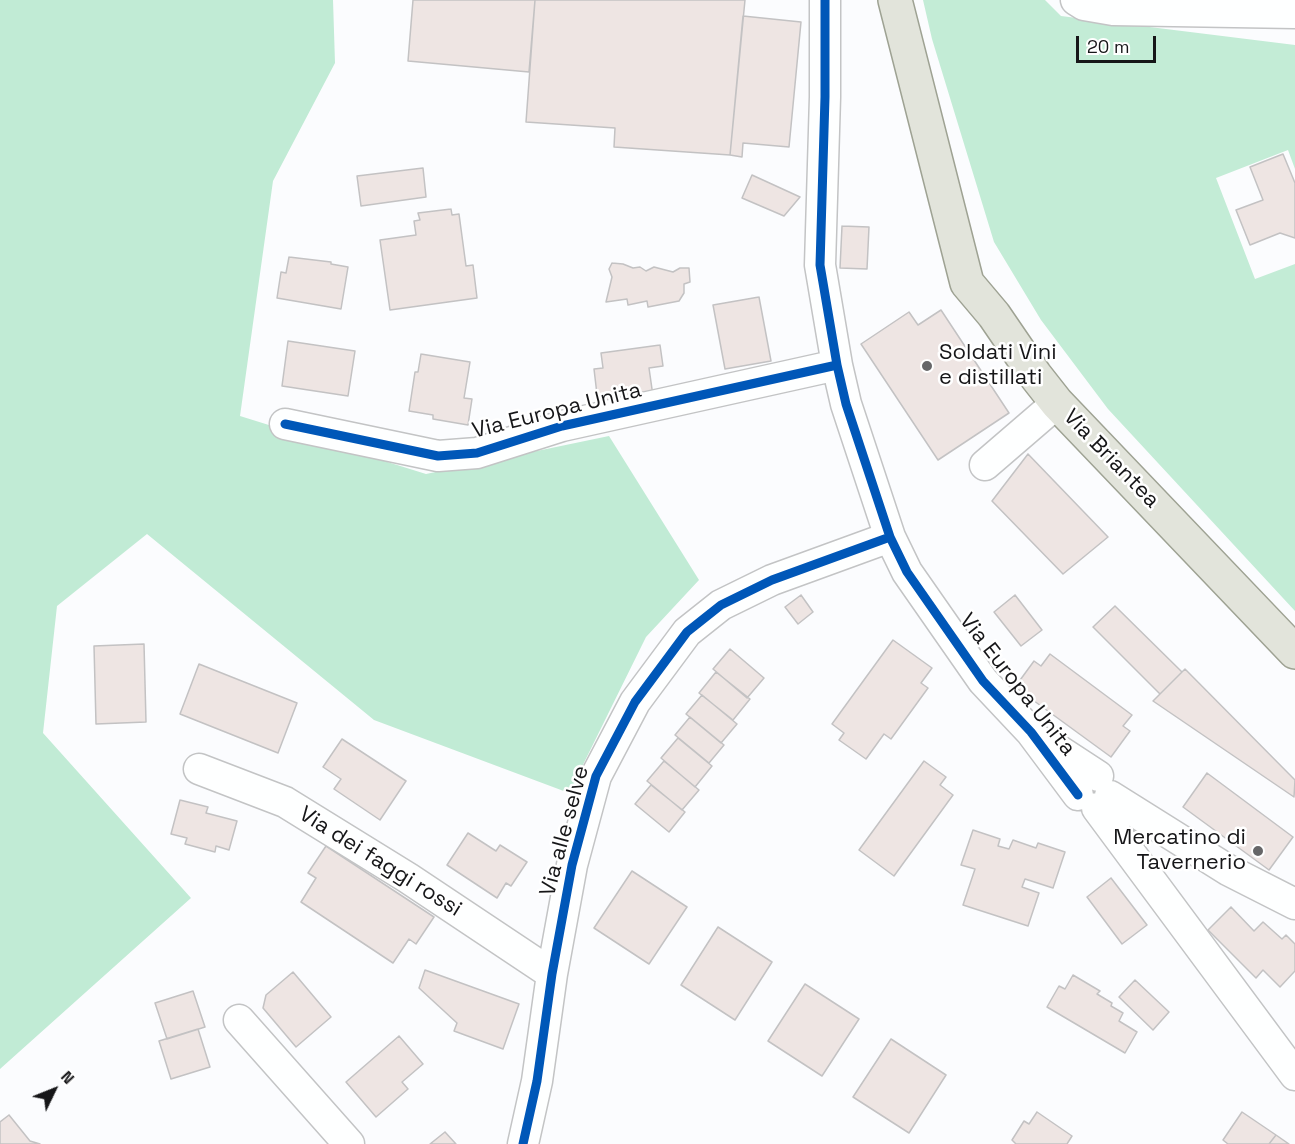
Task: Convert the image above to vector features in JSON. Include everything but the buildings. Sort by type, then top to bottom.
[{"type":"main road","name":"Via Briantea","points":[[895,0],[967,283],[994,315],[1057,403],[1295,652]]},
{"type":"street","points":[[1076,0],[1084,5],[1113,10],[1295,13]]},
{"type":"street","name":"Via Europa Unita","points":[[825,1],[825,97],[820,265],[846,404],[890,537],[908,572],[983,681],[1031,732],[1096,794],[1228,870],[1295,904]]},
{"type":"street","name":"Via Europa Unita","points":[[285,424],[438,456],[477,453],[562,426],[837,365]]},
{"type":"street","points":[[985,465],[1057,403]]},
{"type":"street","name":"Via alle selve","points":[[523,1144],[537,1081],[552,974],[572,866],[596,776],[635,702],[687,632],[721,605],[772,579],[890,537]]},
{"type":"street","name":"Via dei faggi rossi","points":[[199,769],[285,802],[408,878],[552,974]]},
{"type":"street","points":[[1096,794],[1295,1075]]},
{"type":"street","points":[[240,1020],[349,1144]]},
{"type":"green space","points":[[0,0],[333,0],[335,63],[273,181],[240,416],[426,474],[609,436],[699,580],[646,637],[569,793],[374,720],[147,534],[57,606],[43,733],[191,898],[0,1069]]},
{"type":"green space","points":[[923,0],[1045,0],[1061,16],[1295,45],[1295,169],[1288,150],[1216,178],[1255,279],[1295,264],[1295,611],[1108,409],[1041,320],[994,242],[932,39]]},
{"type":"cycle path","points":[[825,0],[825,97],[820,265],[846,404],[890,537],[907,572],[983,681],[1031,732],[1078,795]]},
{"type":"cycle path","points":[[285,424],[438,456],[477,453],[562,426],[837,365]]},
{"type":"cycle path","points":[[523,1144],[537,1081],[552,974],[572,865],[596,776],[635,702],[687,632],[721,605],[772,580],[890,537]]},
{"type":"place","name":"Soldati Vini e distillati","points":[[927,366]]},
{"type":"place","name":"Mercatino di Tavernerio","points":[[1258,851]]}]
